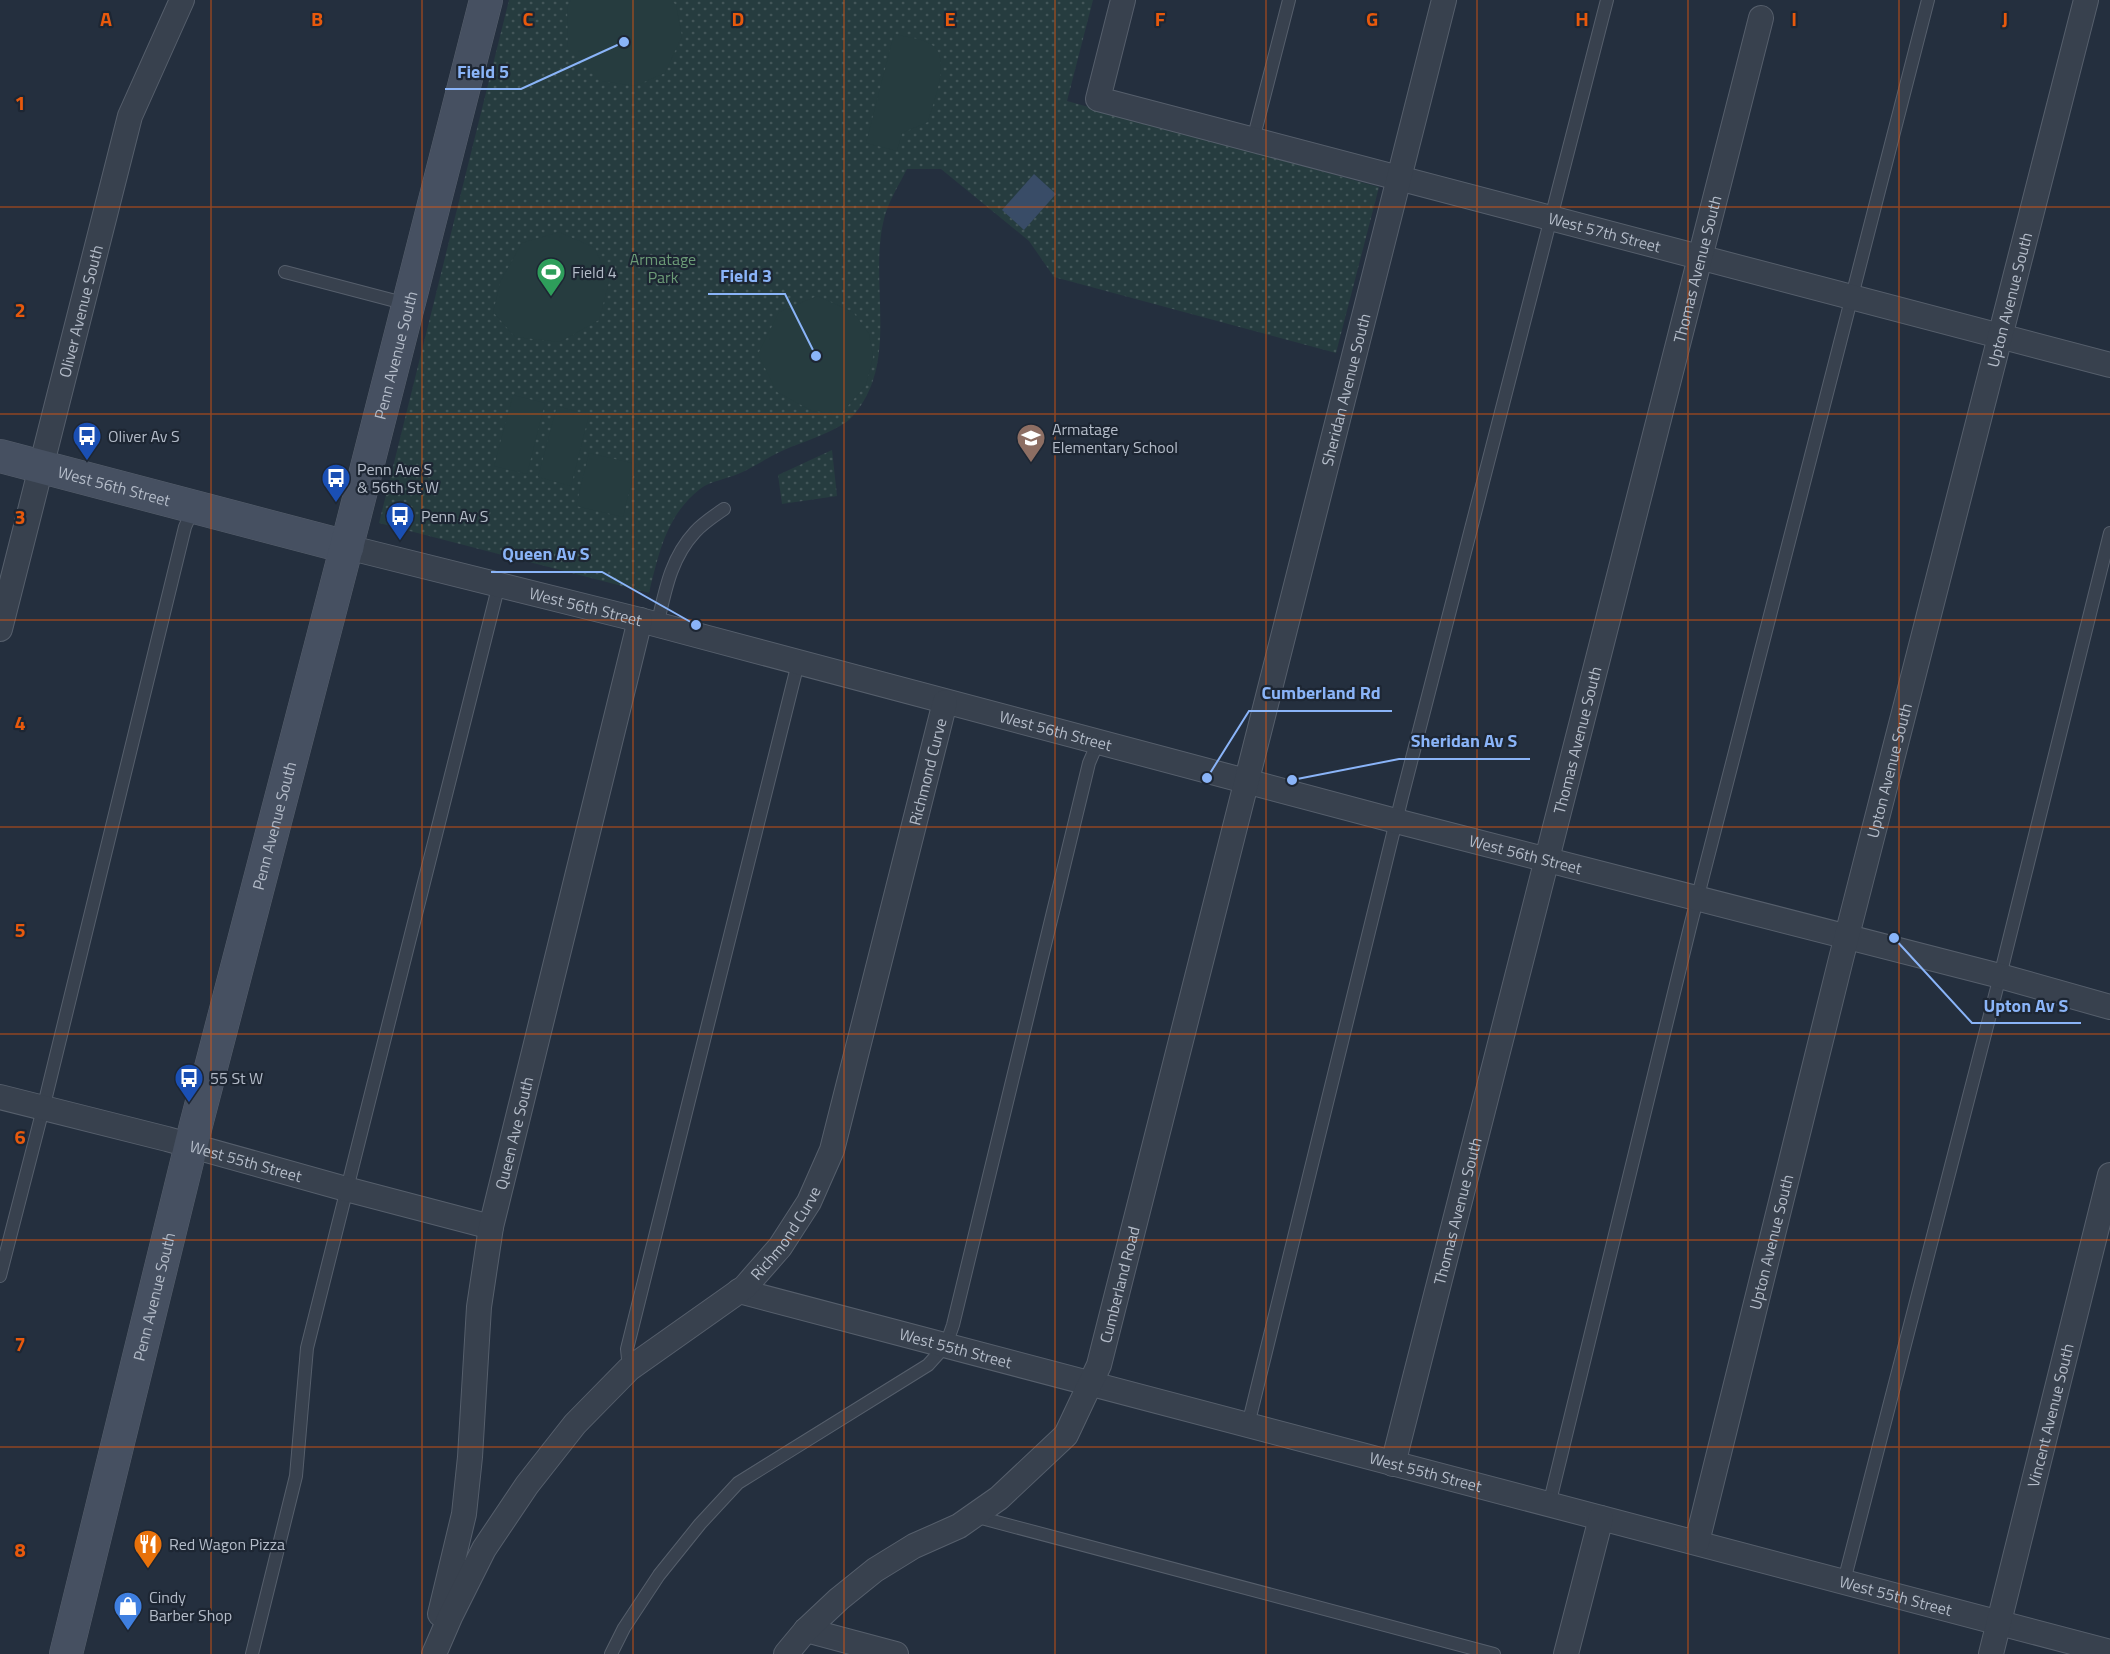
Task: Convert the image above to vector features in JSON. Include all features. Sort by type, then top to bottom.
[{"type":"main road","name":"Penn Avenue South","points":[[66,1654],[191,1146],[486,0]]},
{"type":"main road","name":"West 56th Street","points":[[0,456],[346,547]]},
{"type":"street","name":"Oliver Avenue South","points":[[0,629],[130,117],[182,0]]},
{"type":"street","name":"West 57th Street","points":[[1123,0],[1098,99],[2110,365]]},
{"type":"street","name":"Sheridan Avenue South","points":[[1246,781],[1444,0]]},
{"type":"street","name":"Upton Avenue South","points":[[1697,1542],[1847,937],[2086,0]]},
{"type":"street","name":"Thomas Avenue South","points":[[1393,1464],[1761,18]]},
{"type":"street","name":"West 56th Street","points":[[346,547],[499,584],[1396,821],[2000,976],[2110,1007]]},
{"type":"street","name":"Queen Ave South","points":[[429,1654],[464,1514],[470,1457],[478,1307],[491,1227],[648,623]]},
{"type":"street","name":"Richmond Curve","points":[[434,1654],[484,1549],[527,1485],[575,1424],[629,1369],[739,1291],[780,1247],[809,1202],[832,1150],[945,702]]},
{"type":"street","name":"Cumberland Road","points":[[786,1654],[806,1630],[875,1570],[914,1546],[959,1526],[974,1516],[999,1498],[1066,1435],[1099,1365],[1246,781]]},
{"type":"street","name":"West 55th Street","points":[[0,1097],[491,1227]]},
{"type":"street","name":"Vincent Avenue South","points":[[1991,1654],[2110,1175]]},
{"type":"street","name":"West 55th Street","points":[[739,1291],[2110,1652]]},
{"type":"street","points":[[1566,1654],[1601,1518]]},
{"type":"street","points":[[806,1630],[896,1654]]},
{"type":"lane","points":[[1253,140],[1288,0]]},
{"type":"lane","points":[[1248,1425],[1396,821],[1607,0]]},
{"type":"lane","points":[[1549,1505],[1698,898],[1928,0]]},
{"type":"lane","points":[[285,272],[409,304]]},
{"type":"lane","points":[[0,1276],[185,527],[194,507]]},
{"type":"lane","points":[[648,623],[679,552],[696,531],[724,509]]},
{"type":"lane","points":[[1844,1581],[2000,976],[2110,533]]},
{"type":"lane","points":[[252,1654],[296,1476],[307,1348],[499,584]]},
{"type":"lane","points":[[629,1369],[627,1349],[798,663]]},
{"type":"lane","points":[[611,1654],[624,1628],[660,1575],[700,1524],[738,1483],[928,1365],[946,1345],[956,1314],[1089,764],[1098,742]]},
{"type":"lane","points":[[974,1516],[1494,1654]]},
{"type":"green space","name":"Armatage Park","points":[[509,0],[1093,0],[1067,101],[1379,187],[1336,353],[1054,277],[1029,241],[941,169],[907,169],[884,219],[879,269],[879,347],[875,372],[867,396],[852,417],[840,426],[784,450],[738,474],[700,489],[688,500],[672,523],[661,550],[649,593],[379,523]]},
{"type":"green space","points":[[571,0],[671,0],[676,5],[682,36],[665,73],[635,86],[602,81],[568,47],[567,7]]},
{"type":"green space","points":[[894,34],[918,39],[932,45],[941,60],[937,93],[928,122],[902,133],[897,151],[866,143]]},
{"type":"green space","name":"Field 4","points":[[559,232],[595,248],[609,282],[599,320],[560,342],[515,337],[493,312],[501,280],[522,243]]},
{"type":"green space","points":[[817,296],[853,312],[869,334],[873,357],[866,385],[841,414],[812,411],[777,392],[758,354],[779,312]]},
{"type":"green space","points":[[513,395],[545,403],[527,474],[494,466]]},
{"type":"green space","points":[[557,406],[589,415],[571,486],[538,477]]},
{"type":"green space","points":[[832,450],[837,496],[782,504],[778,475]]},
{"type":"green space","points":[[589,453],[636,464],[623,517],[576,506]]},
{"type":"water","points":[[1034,174],[1056,194],[1024,230],[1002,210]]},
{"type":"place","name":"Field 5","points":[[624,42]]},
{"type":"place","name":"Field 4","points":[[551,298]]},
{"type":"place","name":"Field 3","points":[[816,356]]},
{"type":"place","name":"Oliver Av S","points":[[87,462]]},
{"type":"place","name":"Armatage Elementary School","points":[[1031,464]]},
{"type":"place","name":"Penn Ave S & 56th St W","points":[[336,504]]},
{"type":"place","name":"Penn Av S","points":[[400,542]]},
{"type":"place","name":"Queen Av S","points":[[696,625]]},
{"type":"place","name":"Cumberland Rd","points":[[1207,778]]},
{"type":"place","name":"Sheridan Av S","points":[[1292,780]]},
{"type":"place","name":"Upton Av S","points":[[1894,938]]},
{"type":"place","name":"55 St W","points":[[189,1104]]},
{"type":"place","name":"Red Wagon Pizza","points":[[148,1570]]},
{"type":"place","name":"Cindy Barber Shop","points":[[128,1632]]}]
